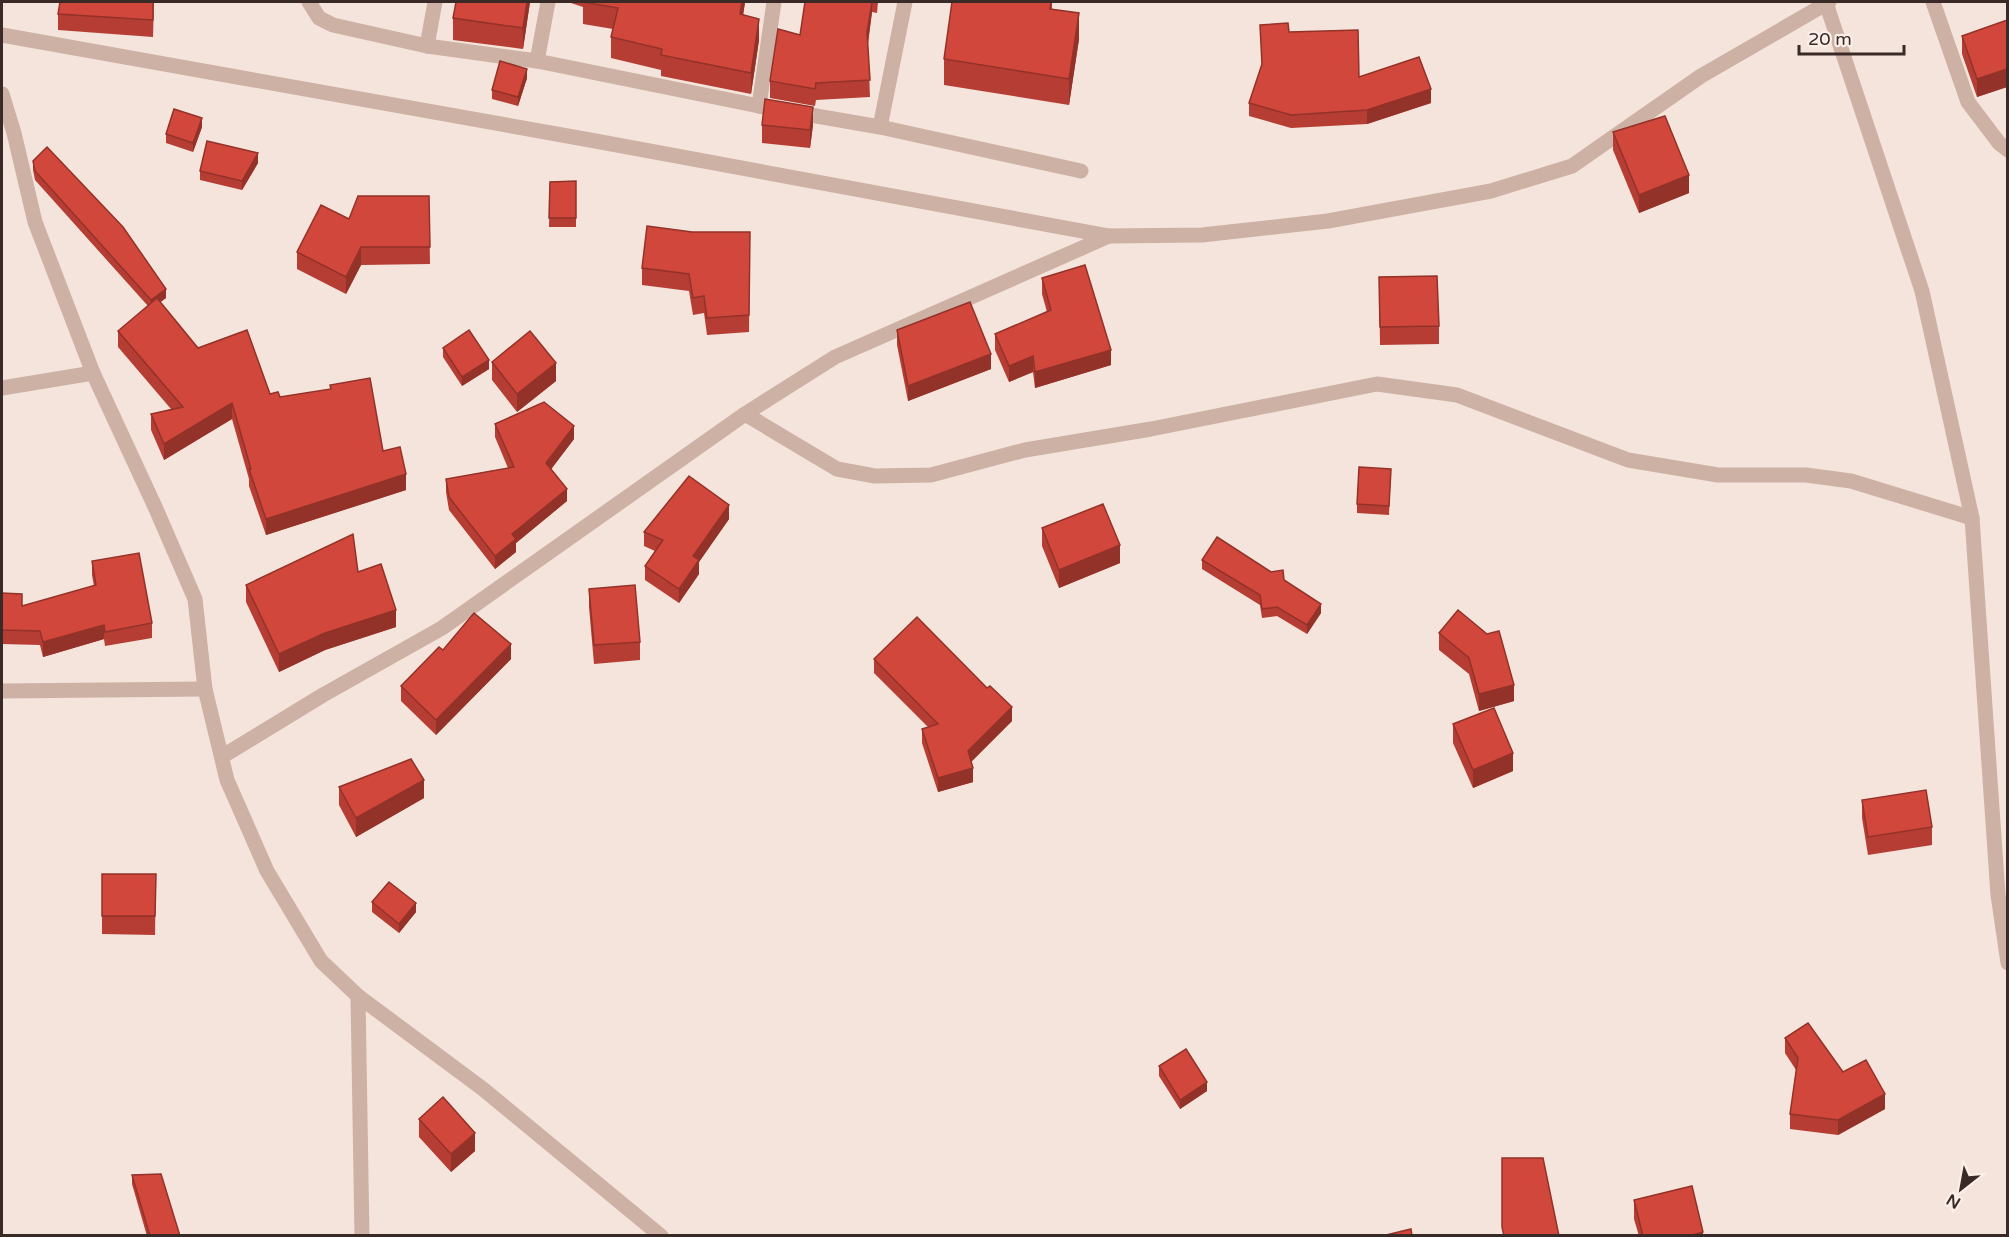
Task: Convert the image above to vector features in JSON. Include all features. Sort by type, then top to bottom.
[{"type":"street","points":[[309,2],[320,18],[333,25],[427,46],[537,62],[759,106],[880,127],[1082,171]]},
{"type":"street","points":[[427,46],[435,2]]},
{"type":"street","points":[[537,62],[548,2]]},
{"type":"street","points":[[759,106],[774,2]]},
{"type":"street","points":[[880,127],[905,2]]},
{"type":"street","points":[[2,35],[1109,236],[1202,235],[1328,221],[1491,191],[1572,166],[1701,76],[1827,2],[1922,291],[1972,518],[2007,963]]},
{"type":"street","points":[[1933,2],[1968,102],[2007,150]]},
{"type":"street","points":[[2,94],[14,133],[35,222],[93,373],[195,599],[205,689],[227,780],[267,871],[321,961],[358,996],[483,1089],[661,1236]]},
{"type":"street","points":[[223,756],[323,695],[442,628],[745,414],[835,357],[1109,236]]},
{"type":"street","points":[[2,388],[93,373]]},
{"type":"street","points":[[745,414],[837,469],[875,476],[931,475],[1025,450],[1151,429],[1377,384],[1457,395],[1628,460],[1718,475],[1806,475],[1851,481],[1972,518]]},
{"type":"street","points":[[2,691],[205,689]]},
{"type":"street","points":[[358,996],[362,1236]]},
{"type":"building","points":[[60,2],[153,2],[153,20],[58,14]]},
{"type":"building","points":[[456,2],[527,2],[523,28],[453,18]]},
{"type":"building","points":[[583,2],[742,2],[740,14],[759,19],[751,73],[661,55],[662,49],[611,37],[618,8]]},
{"type":"building","points":[[805,2],[872,2],[867,32],[870,80],[816,83],[815,89],[770,81],[778,29],[800,35]]},
{"type":"building","points":[[952,2],[1051,2],[1050,9],[1079,13],[1069,79],[944,59]]},
{"type":"building","points":[[2007,20],[2007,69],[1977,79],[1962,36]]},
{"type":"building","points":[[1288,23],[1289,32],[1358,30],[1359,77],[1419,57],[1431,89],[1367,110],[1291,115],[1249,103],[1262,64],[1260,25]]},
{"type":"building","points":[[500,61],[527,69],[518,97],[492,90]]},
{"type":"building","points":[[765,99],[813,107],[810,130],[762,125]]},
{"type":"building","points":[[174,109],[202,118],[193,143],[166,134]]},
{"type":"building","points":[[1665,116],[1689,175],[1639,195],[1613,132]]},
{"type":"building","points":[[207,141],[258,153],[242,181],[200,171]]},
{"type":"building","points":[[47,147],[123,227],[166,289],[151,300],[35,171],[33,161]]},
{"type":"building","points":[[576,181],[576,218],[549,218],[550,182]]},
{"type":"building","points":[[358,196],[429,196],[430,247],[361,247],[346,277],[297,252],[321,205],[349,219]]},
{"type":"building","points":[[647,226],[692,232],[750,232],[749,315],[707,318],[704,296],[693,298],[689,274],[642,268]]},
{"type":"building","points":[[1085,265],[1111,350],[1035,372],[1033,356],[1009,366],[995,334],[1051,310],[1042,278]]},
{"type":"building","points":[[1437,276],[1439,326],[1380,327],[1379,277]]},
{"type":"building","points":[[157,298],[198,348],[247,330],[270,394],[278,392],[280,397],[331,389],[330,385],[370,378],[383,451],[400,447],[406,474],[266,519],[249,469],[251,469],[232,403],[164,444],[151,414],[183,407],[118,331]]},
{"type":"building","points":[[970,302],[991,354],[908,386],[897,330]]},
{"type":"building","points":[[469,330],[489,360],[462,377],[443,348]]},
{"type":"building","points":[[530,331],[556,363],[517,394],[492,362]]},
{"type":"building","points":[[544,402],[574,426],[546,463],[567,489],[512,534],[516,539],[495,556],[449,497],[446,479],[514,467],[495,424]]},
{"type":"building","points":[[1359,467],[1391,469],[1389,506],[1357,504]]},
{"type":"building","points":[[689,476],[729,505],[693,556],[699,560],[679,589],[645,566],[663,540],[644,532]]},
{"type":"building","points":[[1103,504],[1120,545],[1059,570],[1042,528]]},
{"type":"building","points":[[353,534],[358,572],[381,564],[396,610],[325,633],[279,654],[246,585]]},
{"type":"building","points":[[1217,537],[1271,572],[1283,570],[1284,580],[1321,604],[1307,625],[1277,607],[1262,609],[1260,595],[1202,560]]},
{"type":"building","points":[[139,553],[152,623],[105,632],[104,625],[43,642],[40,631],[2,630],[2,593],[22,594],[22,606],[96,585],[92,561]]},
{"type":"building","points":[[635,585],[640,642],[594,645],[589,589]]},
{"type":"building","points":[[1458,610],[1487,634],[1499,631],[1514,685],[1479,694],[1469,658],[1439,633]]},
{"type":"building","points":[[474,613],[511,644],[436,720],[401,686],[439,647],[443,650]]},
{"type":"building","points":[[917,617],[987,688],[990,686],[1012,707],[968,751],[973,768],[938,778],[922,729],[938,724],[874,659]]},
{"type":"building","points":[[1494,708],[1513,753],[1473,770],[1453,724]]},
{"type":"building","points":[[411,759],[424,780],[356,818],[339,787]]},
{"type":"building","points":[[1926,790],[1932,827],[1868,837],[1862,800]]},
{"type":"building","points":[[102,874],[156,874],[155,916],[102,916]]},
{"type":"building","points":[[389,882],[416,903],[399,924],[372,902]]},
{"type":"building","points":[[1808,1023],[1843,1072],[1866,1060],[1885,1094],[1838,1120],[1790,1114],[1798,1058],[1785,1038]]},
{"type":"building","points":[[1186,1049],[1207,1082],[1180,1100],[1159,1066]]},
{"type":"building","points":[[443,1097],[475,1133],[451,1154],[419,1119]]},
{"type":"building","points":[[1502,1158],[1543,1158],[1559,1236],[1504,1236]]},
{"type":"building","points":[[161,1174],[180,1236],[150,1236],[132,1175]]},
{"type":"building","points":[[1692,1186],[1703,1232],[1689,1236],[1643,1236],[1634,1200]]},
{"type":"building","points":[[1411,1229],[1412,1236],[1382,1236]]}]
